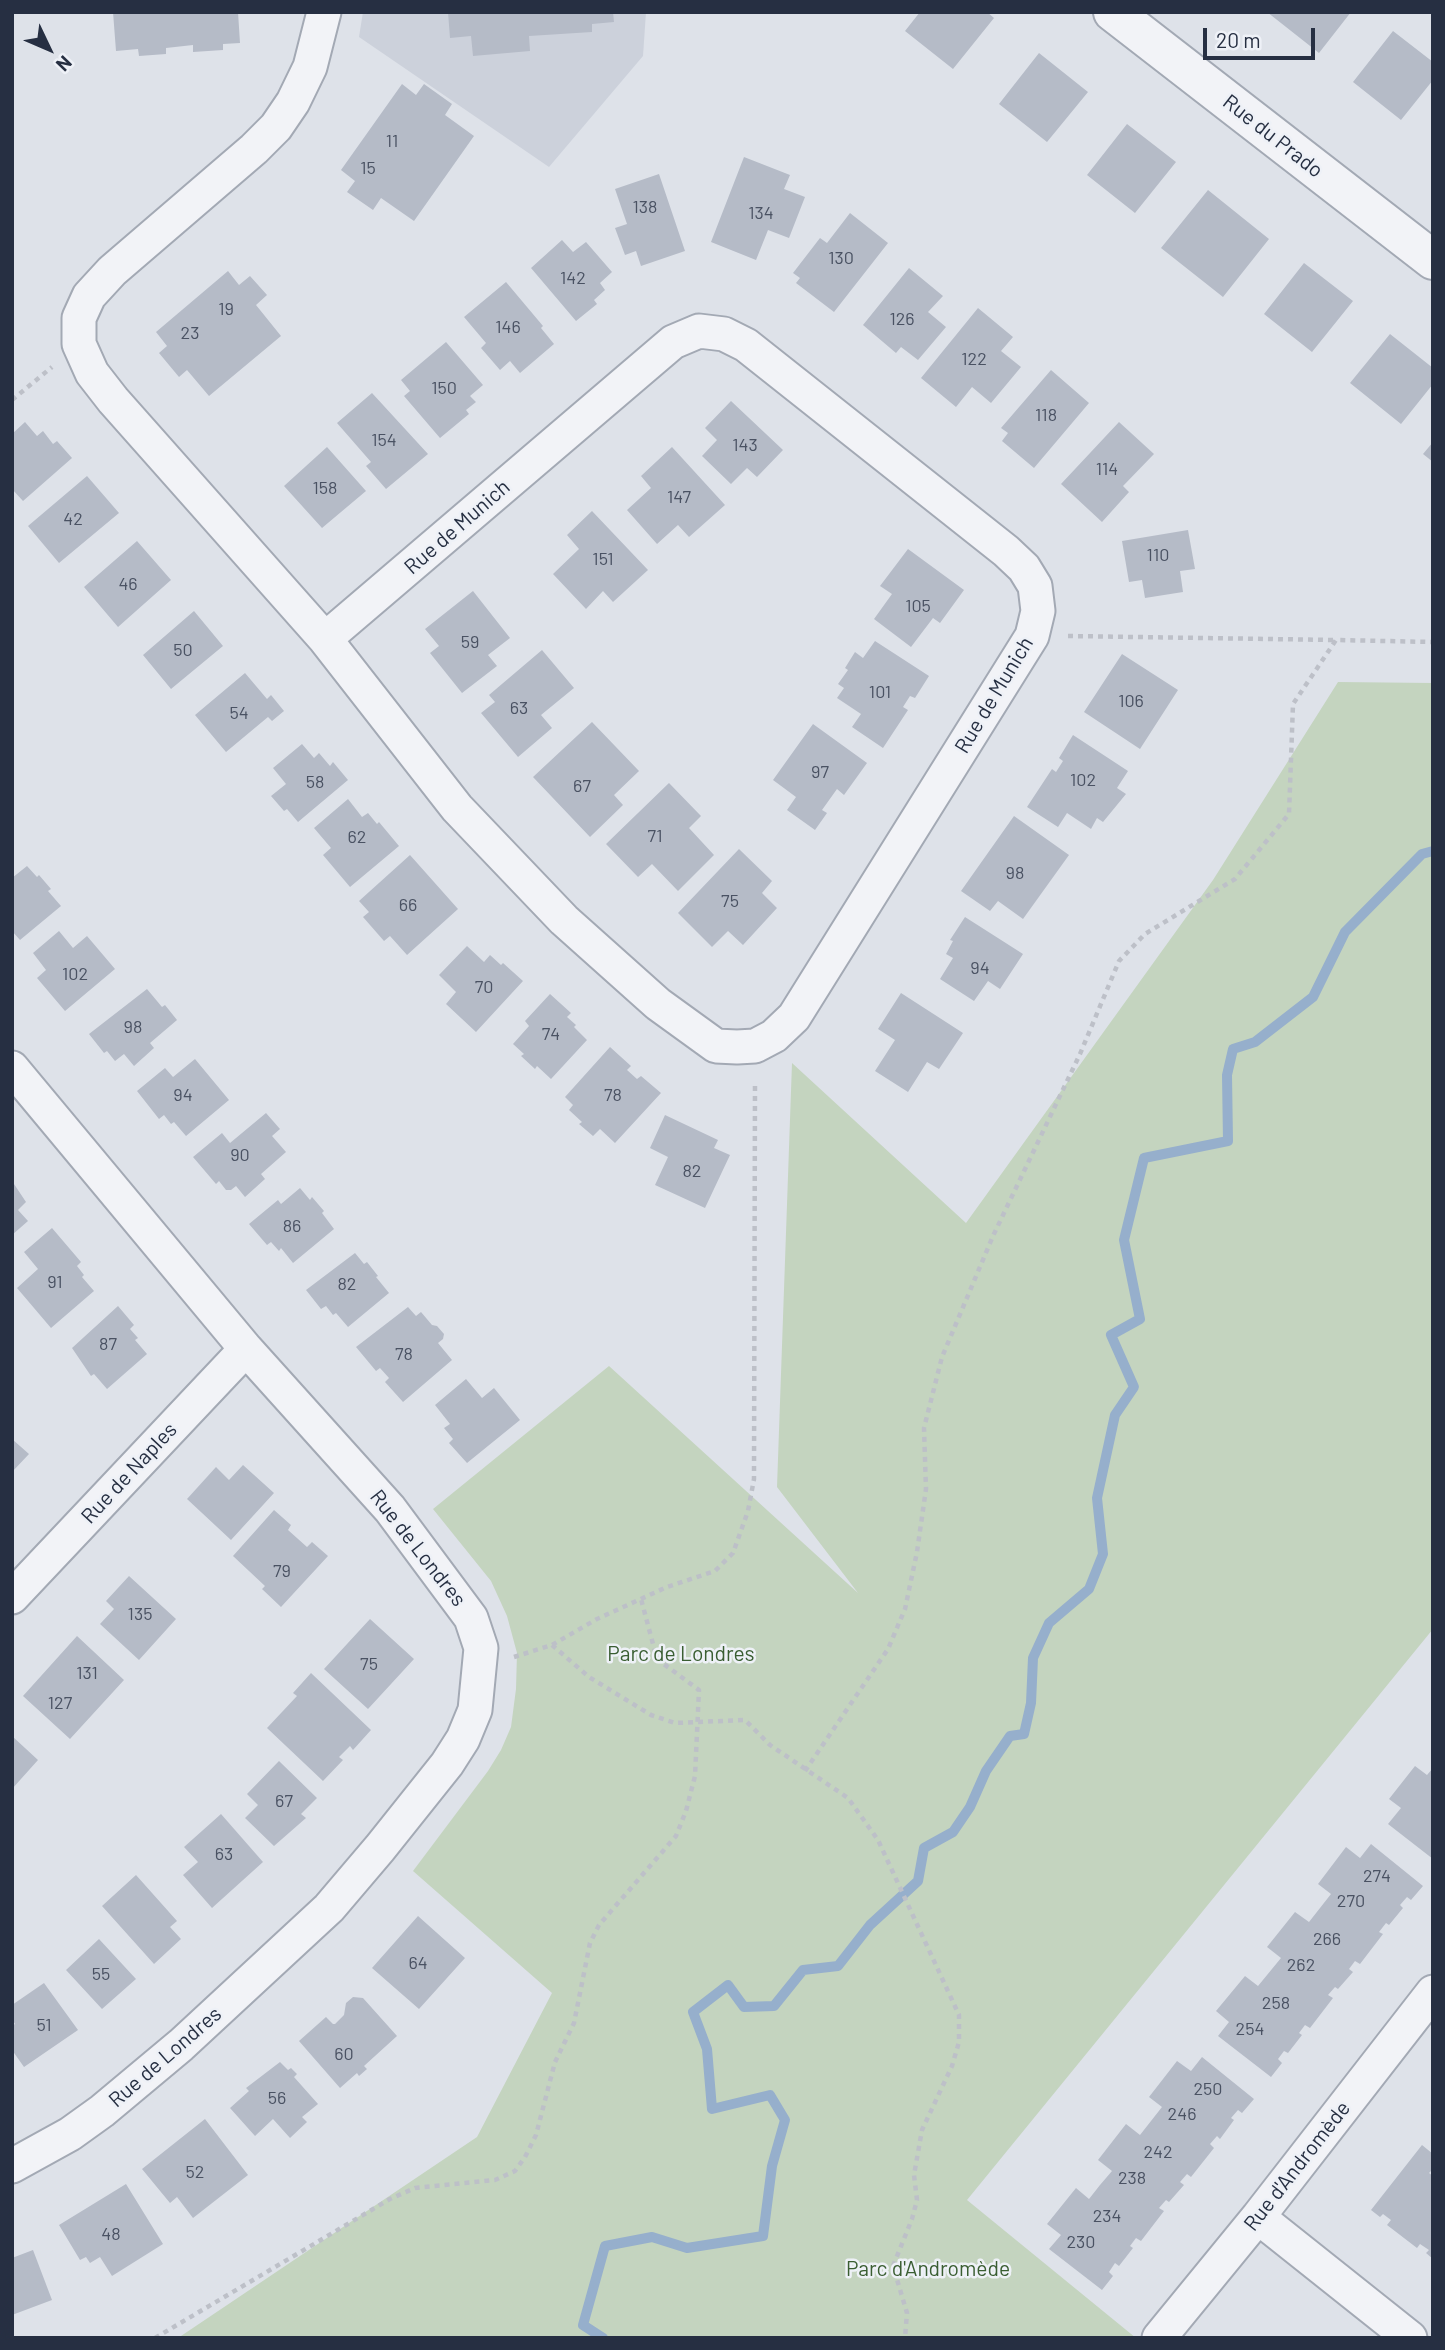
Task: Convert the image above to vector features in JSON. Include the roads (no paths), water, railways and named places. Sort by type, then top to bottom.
[{"type":"street","points":[[324,12],[310,67],[293,102],[276,127],[112,271],[89,296],[79,318],[79,344],[92,373],[113,400],[325,639]]},
{"type":"street","name":"Rue du Prado","points":[[1113,12],[1433,260]]},
{"type":"street","name":"Rue de Munich","points":[[699,331],[724,334],[746,345],[1024,568],[1035,586],[1038,611],[1032,636],[794,1017],[774,1036],[755,1046],[716,1046],[693,1031],[658,1004],[564,920],[457,808],[325,639],[673,342],[699,331]]},
{"type":"street","name":"Rue de Londres","points":[[12,1068],[246,1349],[390,1509],[471,1618],[481,1648],[475,1710],[463,1739],[447,1764],[329,1908],[181,2045],[102,2111],[70,2134],[12,2166]]},
{"type":"street","name":"Rue de Naples","points":[[12,1597],[246,1349]]},
{"type":"street","name":"Rue d'Andromède","points":[[1158,2338],[1258,2217],[1433,1992]]},
{"type":"street","points":[[1258,2217],[1410,2338]]},
{"type":"waterway","points":[[603,2338],[583,2325],[605,2246],[652,2237],[687,2248],[763,2236],[772,2166],[785,2120],[770,2095],[712,2109],[707,2049],[693,2012],[728,1985],[744,2007],[774,2006],[803,1970],[838,1966],[870,1925],[918,1881],[924,1848],[953,1832],[970,1807],[986,1771],[1010,1736],[1024,1734],[1031,1703],[1033,1658],[1049,1623],[1089,1589],[1103,1554],[1097,1498],[1115,1415],[1134,1387],[1111,1335],[1140,1319],[1124,1240],[1144,1158],[1228,1141],[1227,1075],[1233,1049],[1255,1042],[1313,997],[1345,932],[1422,854],[1433,851]]},
{"type":"park label","name":"Parc de Londres","points":[[681,1654]]},
{"type":"park label","name":"Parc d'Andromède","points":[[928,2269]]}]
